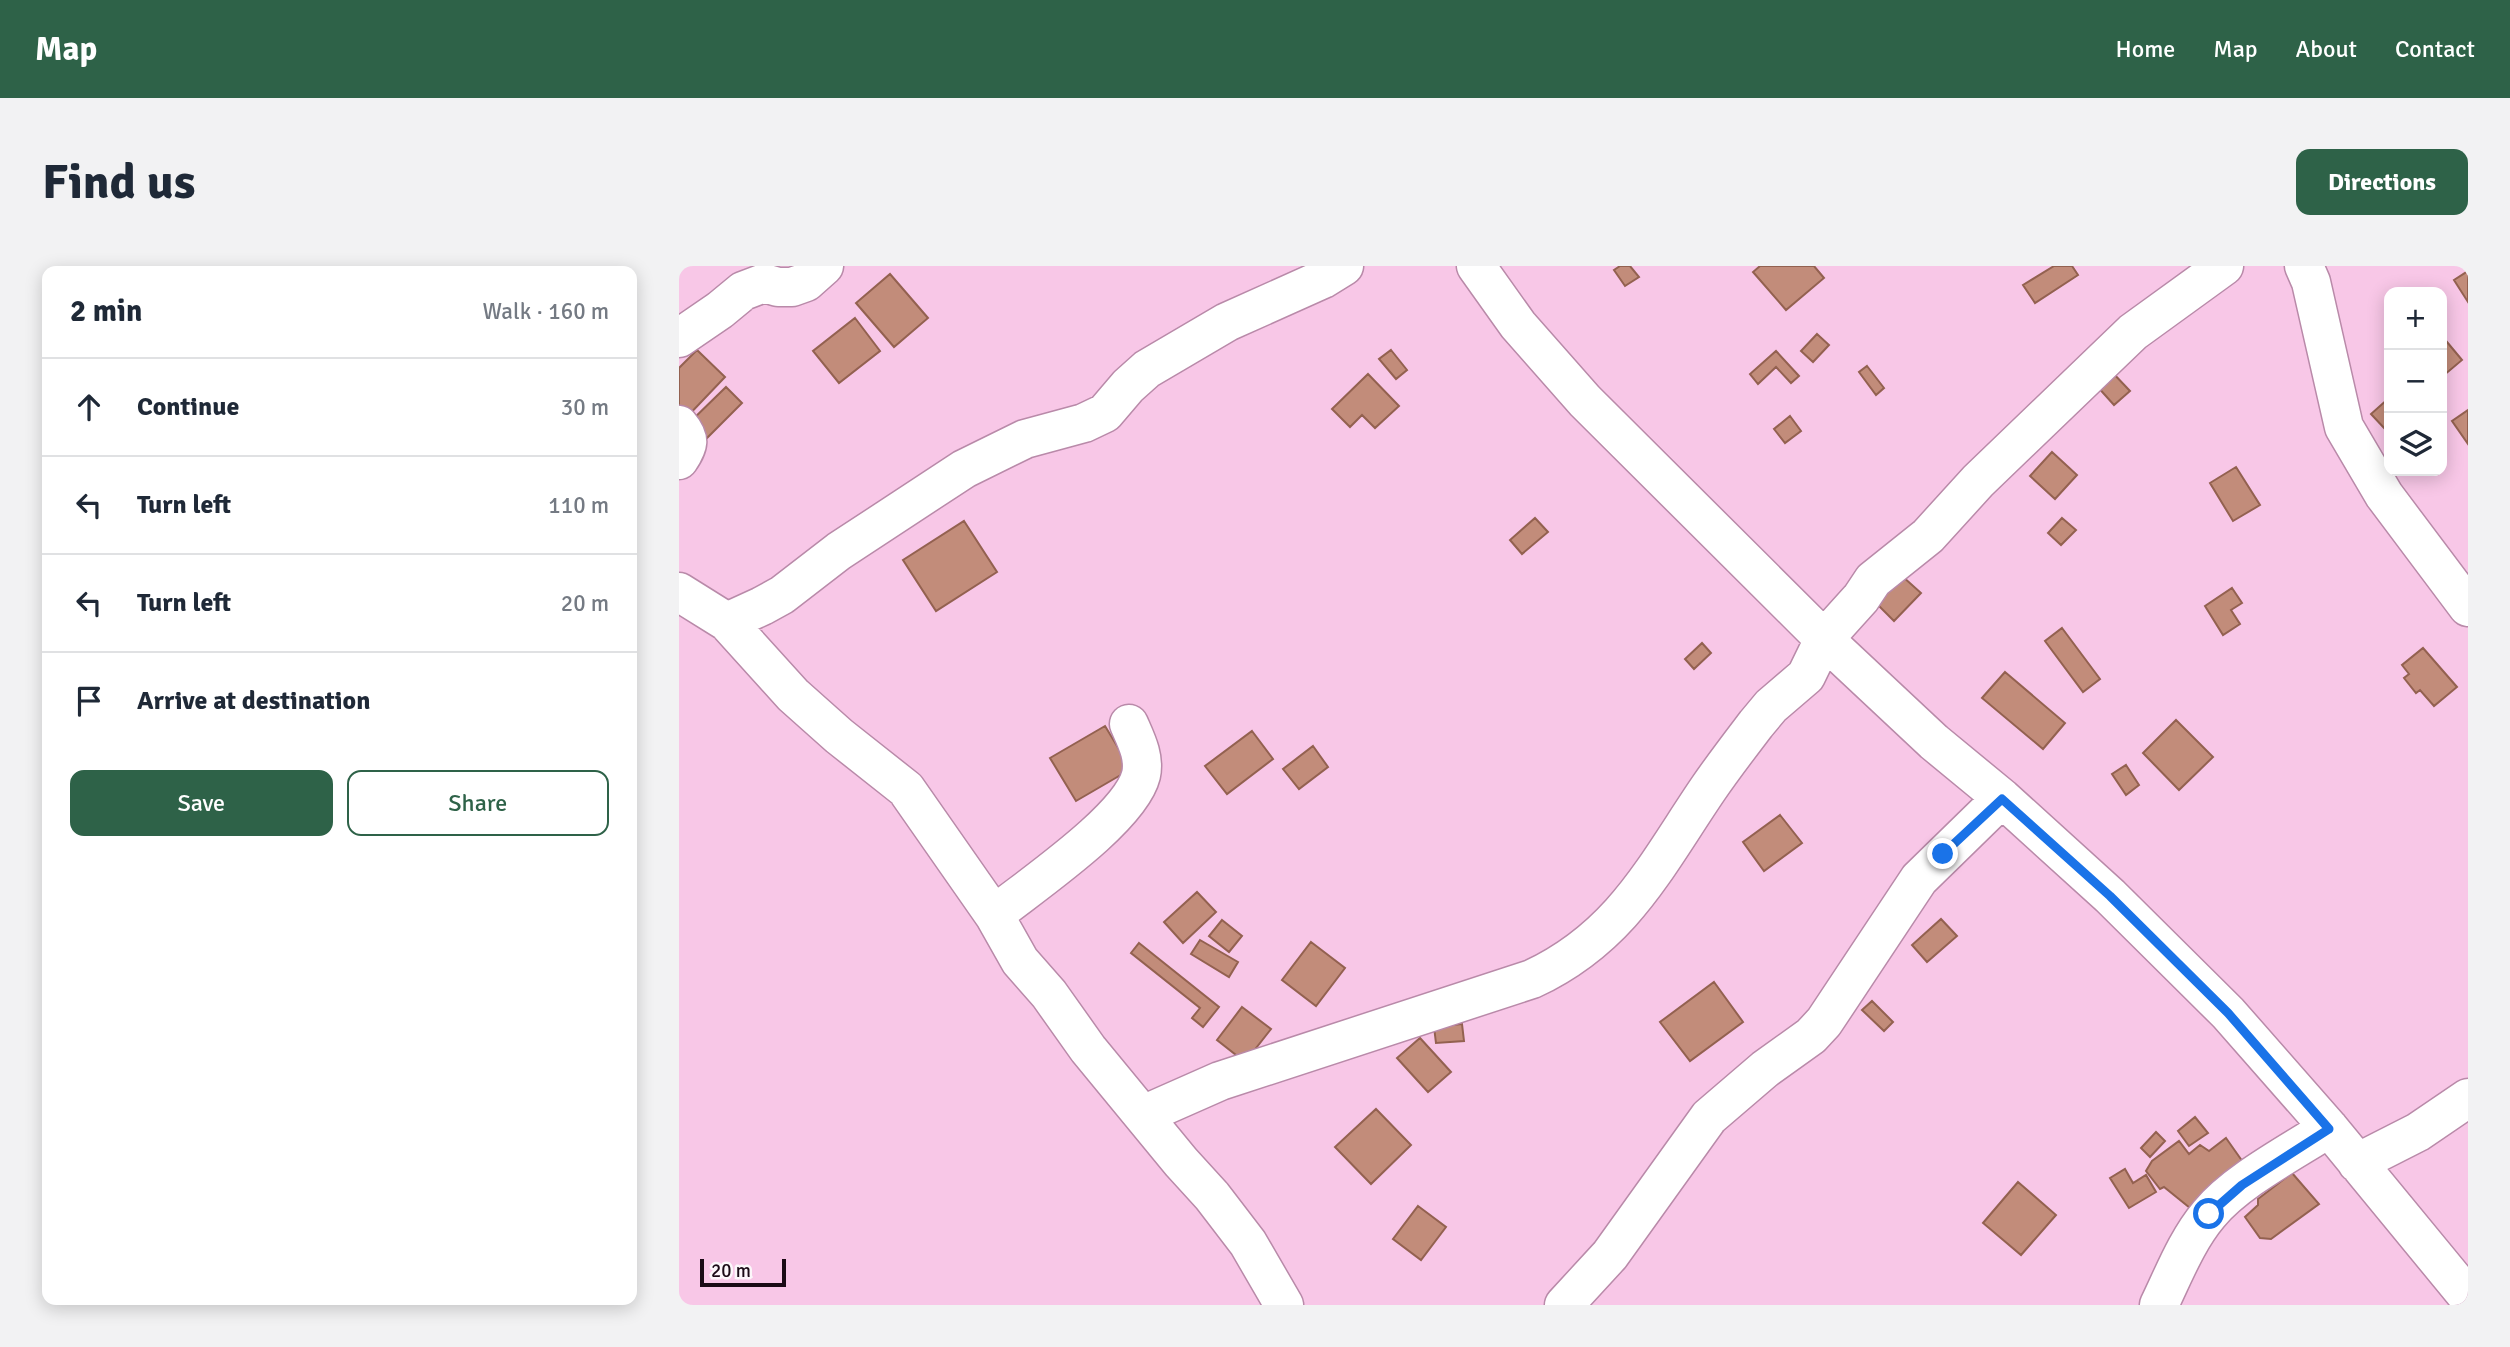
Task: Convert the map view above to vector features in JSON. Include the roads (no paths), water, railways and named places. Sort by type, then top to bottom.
[{"type":"street","points":[[679,338],[743,291],[764,283],[792,287],[806,282],[824,266]]},
{"type":"street","points":[[727,622],[782,595],[839,551],[964,469],[1025,439],[1084,423],[1105,413],[1147,369],[1227,322],[1323,279],[1344,266]]},
{"type":"street","points":[[1476,266],[1518,325],[1585,401],[1824,639],[1934,742],[2110,896],[2228,1013],[2329,1129],[2468,1297]]},
{"type":"street","points":[[1143,1115],[1220,1081],[1532,979],[1591,943],[1630,903],[1756,724],[1771,706],[1806,676],[1824,639],[1861,598],[1873,580],[1928,537],[1978,481],[2133,332],[2224,266]]},
{"type":"street","points":[[2304,266],[2311,282],[2344,427],[2384,495],[2468,607]]},
{"type":"street","points":[[679,425],[688,442],[679,460]]},
{"type":"street","points":[[679,592],[727,622],[793,695],[839,736],[906,789],[994,915],[1020,961],[1248,1243],[1283,1305]]},
{"type":"street","points":[[994,915],[1119,812],[1139,781],[1142,766],[1138,743],[1129,724]]},
{"type":"street","points":[[1564,1305],[1609,1255],[1709,1117],[1765,1069],[1811,1036],[1919,879],[2002,799]]},
{"type":"street","points":[[2357,1163],[2418,1132],[2468,1098]]},
{"type":"street","points":[[2159,1305],[2183,1254],[2209,1214],[2242,1185],[2329,1129]]}]
